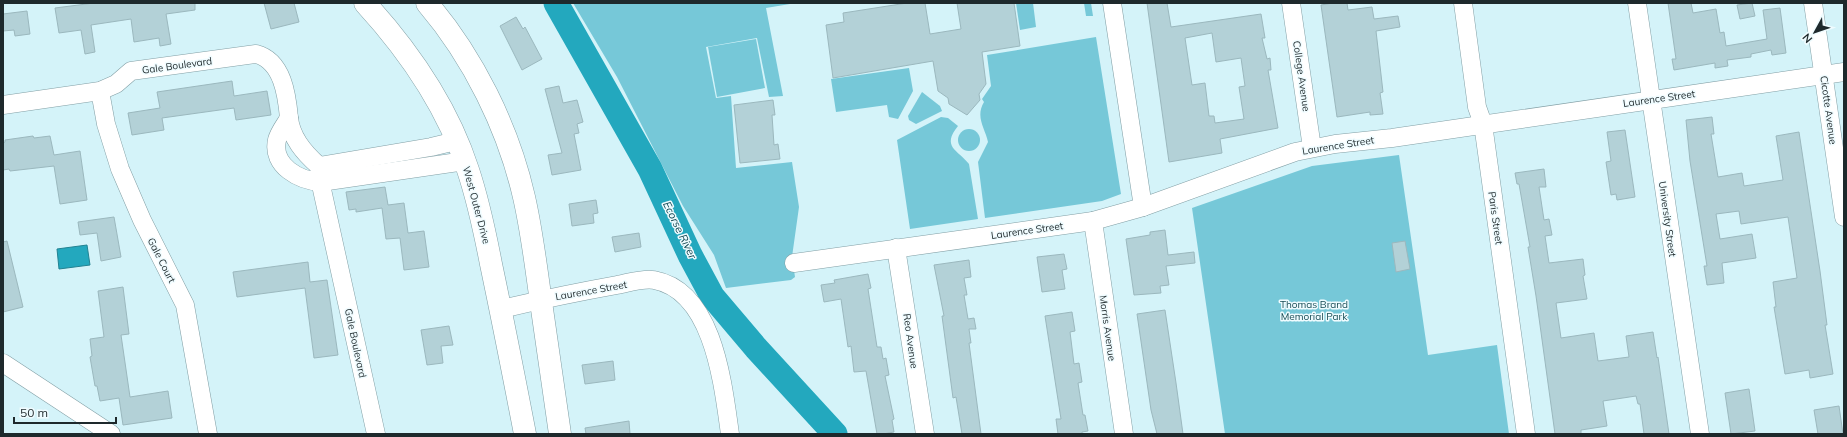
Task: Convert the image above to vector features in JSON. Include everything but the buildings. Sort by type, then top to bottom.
[{"type":"main road","name":"West Outer Drive","points":[[365,3],[385,25],[417,68],[441,107],[465,161],[487,242],[524,434]]},
{"type":"main road","points":[[426,3],[464,55],[478,79],[501,126],[523,195],[533,240],[540,300],[560,434]]},
{"type":"street","points":[[1112,3],[1143,207]]},
{"type":"street","name":"College Avenue","points":[[1292,3],[1312,148]]},
{"type":"street","name":"Paris Street","points":[[1464,3],[1477,107],[1483,124],[1526,434]]},
{"type":"street","name":"University Street","points":[[1637,3],[1700,434]]},
{"type":"street","name":"Cicotte Avenue","points":[[1813,3],[1844,217]]},
{"type":"street","name":"Gale Boulevard","points":[[3,105],[100,91],[116,84],[131,71],[256,54],[269,61],[282,79],[287,94],[290,125],[300,147],[320,174],[376,434]]},
{"type":"street","name":"Laurence Street","points":[[794,264],[896,248],[1093,221],[1143,207],[1295,152],[1312,148],[1844,72]]},
{"type":"street","name":"Gale Court","points":[[100,91],[106,124],[120,169],[142,220],[185,305],[208,434]]},
{"type":"street","points":[[289,118],[277,140],[277,156],[290,172],[302,178],[456,141]]},
{"type":"street","points":[[320,174],[465,161]]},
{"type":"street","name":"Morris Avenue","points":[[1093,221],[1124,434]]},
{"type":"street","name":"Reo Avenue","points":[[896,248],[925,434]]},
{"type":"street","name":"Laurence Street","points":[[501,309],[540,300],[648,280],[666,283],[679,291],[693,305],[703,322],[716,356],[723,385],[730,434]]},
{"type":"street","points":[[3,363],[111,434]]},
{"type":"green space","points":[[573,3],[796,3],[766,8],[783,96],[769,97],[757,38],[706,47],[716,98],[731,96],[736,168],[792,162],[799,207],[792,257],[795,277],[791,280],[726,288],[714,255],[683,206],[617,77]]},
{"type":"green space","points":[[1016,3],[1033,3],[1036,27],[1020,30]]},
{"type":"green space","points":[[1084,3],[1091,3],[1093,16],[1086,16]]},
{"type":"green space","points":[[1096,37],[1121,194],[1102,201],[985,218],[978,162],[988,142],[980,113],[984,102],[982,99],[991,86],[987,55]]},
{"type":"green space","points":[[756,39],[765,88],[717,97],[708,47]]},
{"type":"green space","points":[[909,68],[913,91],[898,119],[889,117],[887,105],[836,112],[831,79]]},
{"type":"green space","points":[[922,92],[940,106],[942,111],[916,124],[909,120],[908,116]]},
{"type":"green space","points":[[941,117],[948,118],[958,126],[953,133],[951,144],[969,164],[978,219],[910,229],[897,140]]},
{"type":"green space","points":[[969,129],[977,132],[980,140],[977,148],[969,151],[961,148],[958,140],[961,132]]},
{"type":"green space","name":"Thomas Brand Memorial Park","points":[[1399,155],[1428,355],[1497,345],[1509,434],[1225,434],[1192,208],[1312,166]]},
{"type":"shaded area","points":[[87,245],[90,265],[59,269],[57,249]]},
{"type":"waterway","name":"Ecorse River","points":[[556,3],[650,169],[690,255],[712,296],[756,348],[835,434]]}]
